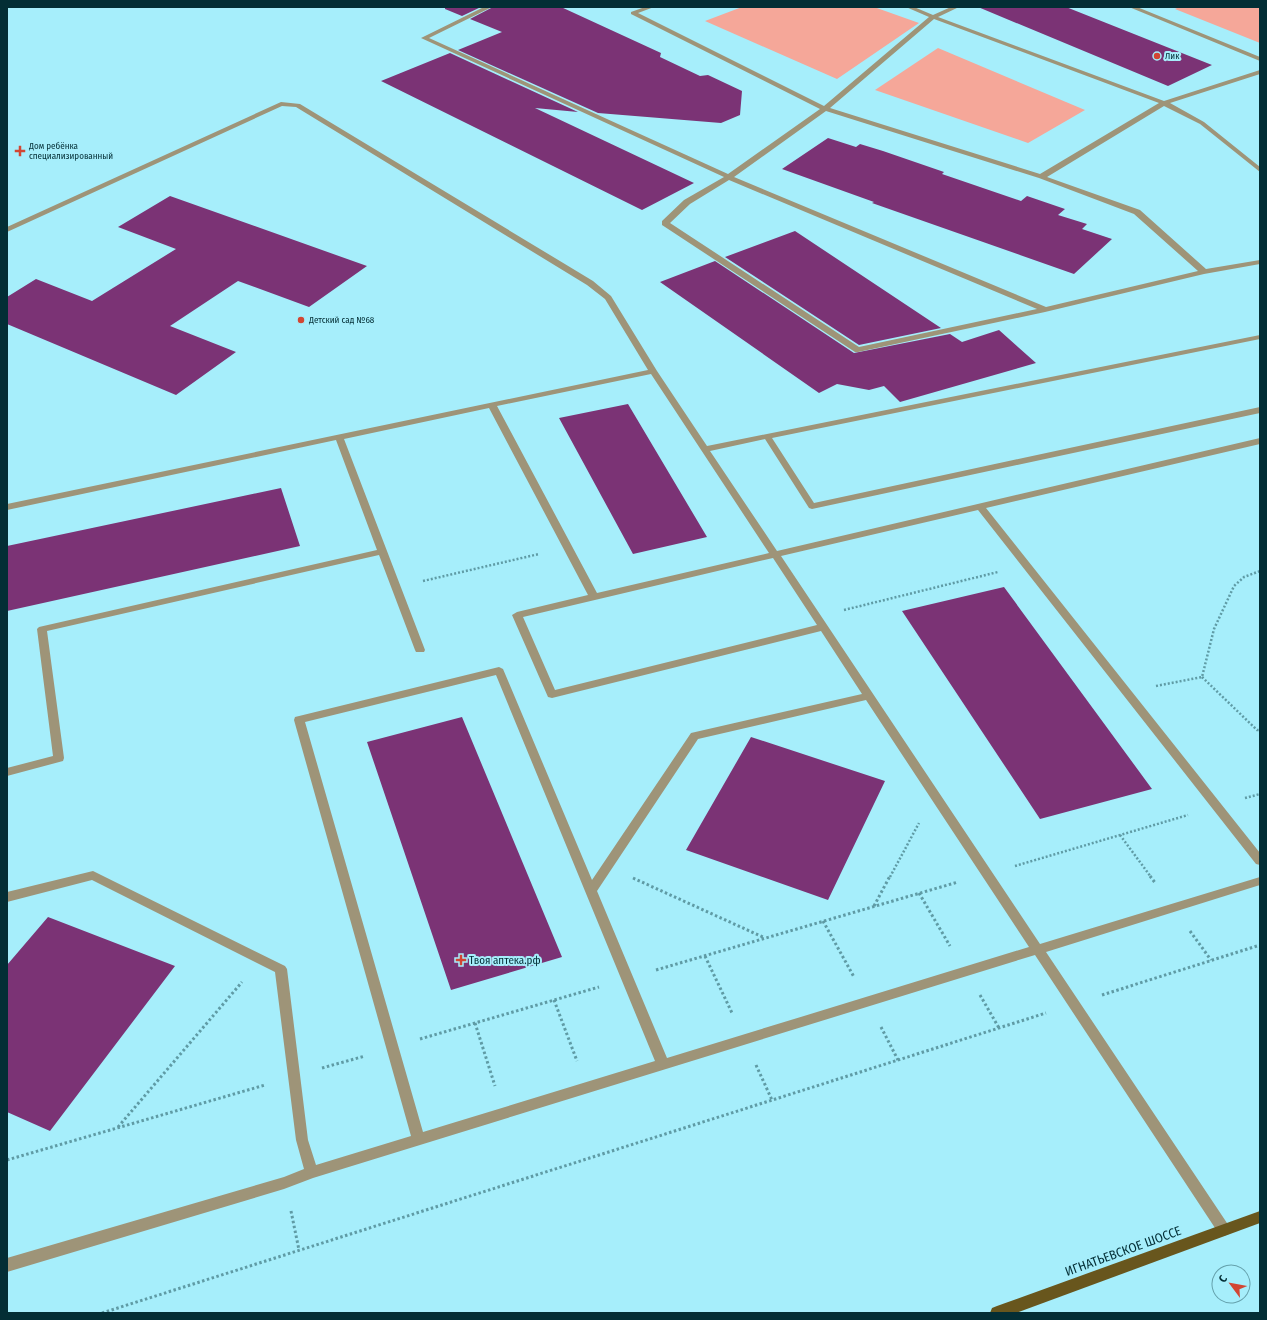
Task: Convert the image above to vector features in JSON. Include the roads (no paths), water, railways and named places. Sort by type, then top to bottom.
[{"type":"main road","name":"ИГНАТЬЕВСКОЕ ШОССЕ","points":[[997,1313],[1260,1217]]},
{"type":"lane","points":[[489,7],[424,38],[729,177],[1045,310]]},
{"type":"lane","points":[[651,7],[633,13],[825,109],[1042,177],[1137,212],[1204,272]]},
{"type":"lane","points":[[909,7],[1164,103],[1202,123],[1260,170]]},
{"type":"lane","points":[[956,7],[933,17],[825,109],[729,177],[687,202],[665,223],[858,350],[1045,310],[1204,272],[1260,262]]},
{"type":"lane","points":[[1132,7],[1145,9],[1260,59]]},
{"type":"lane","points":[[1042,177],[1164,103],[1260,72]]},
{"type":"lane","points":[[7,230],[281,104],[298,105],[590,283],[608,298],[653,371],[1224,1230]]},
{"type":"lane","points":[[705,449],[1260,337]]},
{"type":"lane","points":[[7,507],[653,371]]},
{"type":"lane","points":[[492,405],[594,597]]},
{"type":"lane","points":[[767,436],[812,506],[1260,410]]},
{"type":"lane","points":[[339,438],[381,552],[420,650]]},
{"type":"lane","points":[[823,627],[552,694],[517,615],[1260,441]]},
{"type":"lane","points":[[980,507],[1260,861]]},
{"type":"lane","points":[[7,772],[60,758],[42,628],[381,552]]},
{"type":"lane","points":[[419,1140],[299,720],[499,671],[663,1064]]},
{"type":"lane","points":[[590,892],[695,736],[869,696]]},
{"type":"lane","points":[[7,897],[93,875],[281,969],[302,1140],[312,1172]]},
{"type":"lane","points":[[7,1265],[284,1183],[312,1172],[419,1140],[504,1112],[587,1088],[1260,881]]},
{"type":"place","name":"Лик","points":[[1157,56]]},
{"type":"place","name":"Дом ребёнка специализированный","points":[[20,151]]},
{"type":"place","name":"Детский сад №68","points":[[301,320]]},
{"type":"place","name":"Твоя аптека.рф","points":[[461,960]]}]
